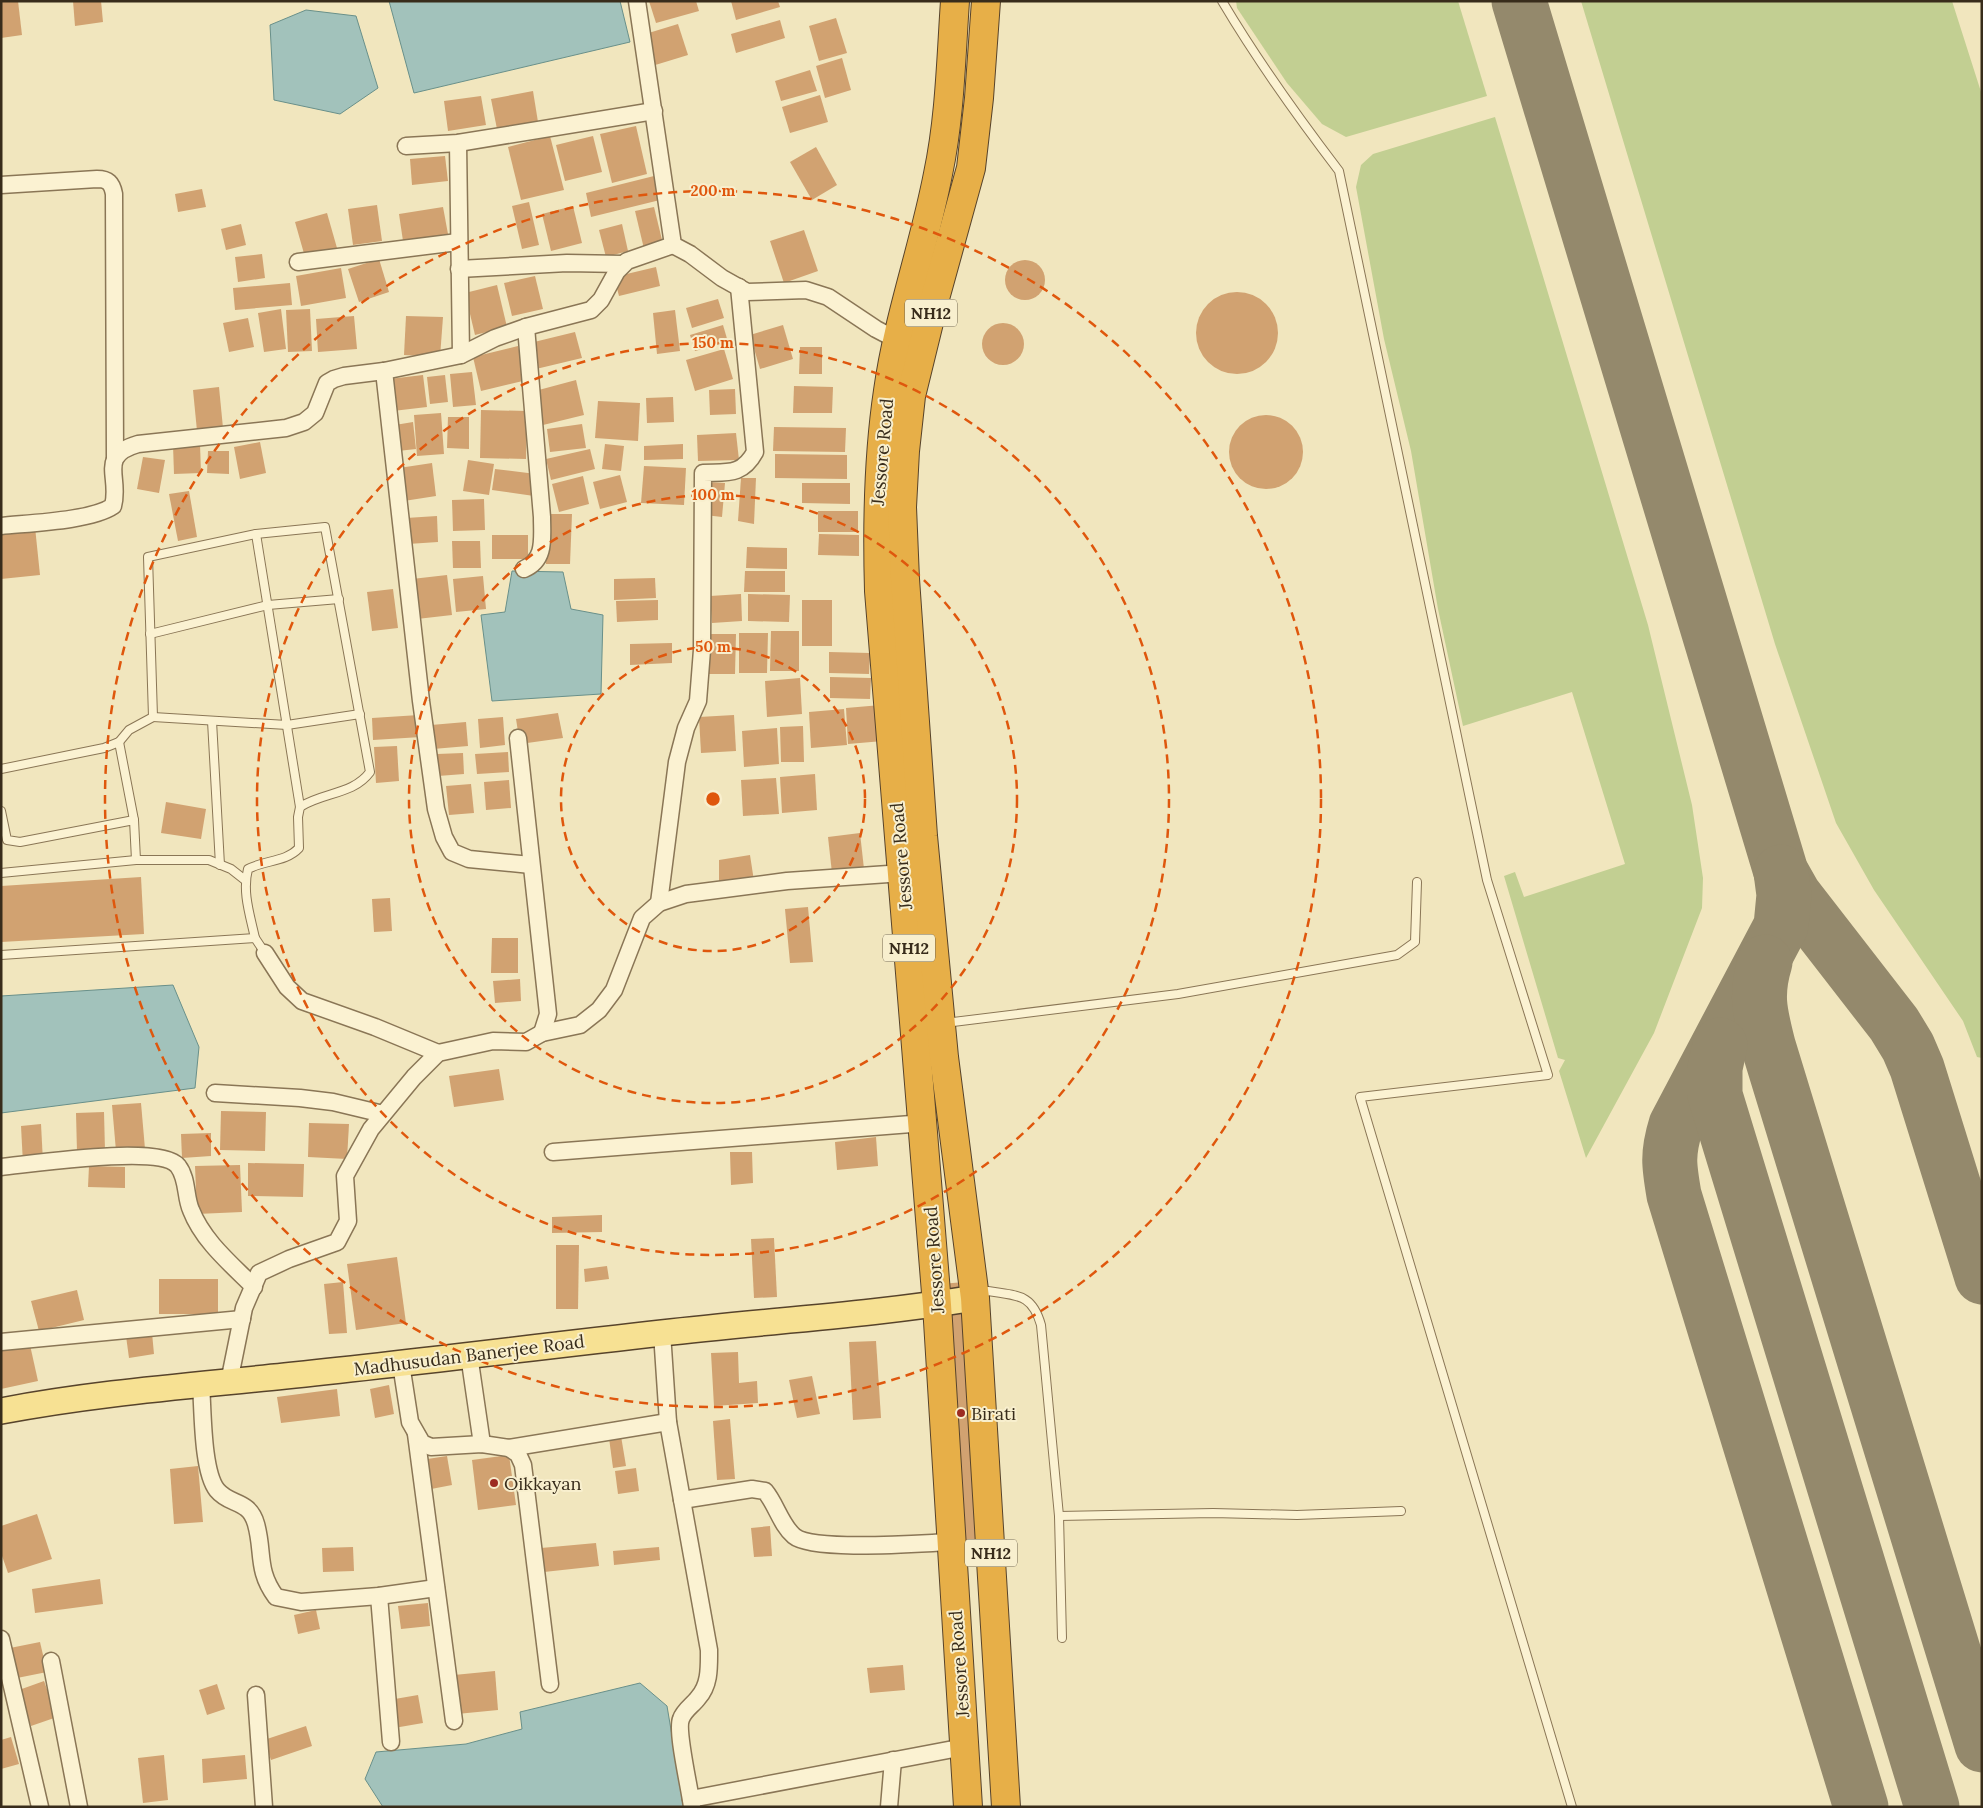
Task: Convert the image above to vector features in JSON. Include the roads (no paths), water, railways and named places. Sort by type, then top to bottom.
[{"type":"highway","name":"Jessore Road","points":[[955,1],[946,125],[925,234],[897,340],[880,449],[877,514],[879,591],[924,1123],[937,1304],[968,1807]]},
{"type":"highway","name":"NH12","points":[[986,1],[979,98],[971,168],[934,302],[911,396],[905,451],[903,498],[904,579],[923,836],[941,1024],[975,1298],[1006,1807]]},
{"type":"main road","name":"Madhusudan Banerjee Road","points":[[1,1411],[34,1405],[202,1385],[937,1304],[975,1298]]},
{"type":"street","points":[[637,1],[674,245]]},
{"type":"street","points":[[406,146],[458,142],[654,111]]},
{"type":"street","points":[[458,142],[461,355]]},
{"type":"street","points":[[1,185],[97,179],[108,181],[112,184],[114,194],[115,458],[113,467],[115,496],[113,506],[107,510],[76,517],[1,526]]},
{"type":"street","points":[[298,262],[458,242]]},
{"type":"street","points":[[459,268],[566,263],[623,264],[674,245],[690,254],[722,278],[747,292],[806,290],[828,297],[876,329],[897,340]]},
{"type":"street","points":[[115,458],[120,451],[138,444],[286,428],[304,422],[314,413],[327,383],[344,376],[384,371],[461,355],[495,338],[526,327],[591,310],[601,300],[623,264]]},
{"type":"street","points":[[659,903],[677,762],[686,728],[698,701],[702,650],[703,473],[734,471],[748,465],[755,452],[739,287]]},
{"type":"street","points":[[524,569],[536,562],[540,553],[542,539],[542,517],[526,327]]},
{"type":"street","points":[[384,371],[421,701],[436,808],[444,836],[452,852],[469,859],[532,865]]},
{"type":"street","points":[[518,738],[548,1014],[542,1034]]},
{"type":"street","points":[[229,1382],[244,1308],[259,1273],[289,1259],[337,1242],[348,1220],[345,1176],[371,1129],[414,1077],[438,1053],[493,1040],[526,1042],[542,1034],[580,1025],[599,1010],[614,990],[642,918],[659,903],[686,894],[787,881],[903,873]]},
{"type":"street","points":[[265,953],[288,988],[302,1001],[375,1027],[438,1053]]},
{"type":"street","points":[[215,1094],[300,1098],[333,1102],[383,1114]]},
{"type":"street","points":[[553,1152],[924,1123]]},
{"type":"street","points":[[1,1167],[109,1156],[166,1158],[178,1165],[186,1185],[190,1209],[199,1227],[216,1249],[254,1287]]},
{"type":"street","points":[[1,1342],[242,1319]]},
{"type":"street","points":[[662,1333],[668,1422],[709,1650],[706,1686],[699,1698],[687,1709],[680,1720],[680,1732],[692,1803],[893,1760],[964,1747]]},
{"type":"street","points":[[469,1355],[482,1444]]},
{"type":"street","points":[[401,1364],[410,1422],[422,1442],[431,1447],[482,1444],[509,1448],[668,1422]]},
{"type":"street","points":[[202,1385],[206,1457],[211,1476],[217,1490],[230,1500],[242,1504],[250,1510],[256,1524],[261,1561],[267,1584],[276,1597],[301,1602],[379,1596],[436,1588]]},
{"type":"street","points":[[416,1434],[454,1721]]},
{"type":"street","points":[[509,1448],[518,1454],[526,1476],[550,1684]]},
{"type":"street","points":[[682,1500],[752,1489],[765,1491],[794,1536],[809,1543],[832,1546],[951,1542]]},
{"type":"street","points":[[379,1596],[391,1742]]},
{"type":"street","points":[[1,1639],[40,1807]]},
{"type":"street","points":[[51,1661],[79,1807]]},
{"type":"street","points":[[256,1694],[264,1807]]},
{"type":"street","points":[[889,1807],[893,1760]]},
{"type":"lane","points":[[1222,1],[1296,115],[1339,171],[1487,880],[1548,1075],[1360,1097],[1572,1807]]},
{"type":"lane","points":[[153,716],[148,557],[256,534],[324,527],[370,772],[363,781],[352,787],[308,802],[300,807]]},
{"type":"lane","points":[[256,534],[300,807],[298,816],[299,848],[293,855],[258,864],[248,869],[245,880],[246,895],[256,938],[265,953]]},
{"type":"lane","points":[[150,634],[268,606],[339,599]]},
{"type":"lane","points":[[1,769],[104,748],[119,742],[129,730],[153,716],[212,722],[287,725],[360,714]]},
{"type":"lane","points":[[212,722],[220,865]]},
{"type":"lane","points":[[119,742],[134,820],[136,860]]},
{"type":"lane","points":[[1,811],[7,840],[20,842],[134,820]]},
{"type":"lane","points":[[1,872],[136,860],[209,860],[231,869],[245,880]]},
{"type":"lane","points":[[941,1024],[1178,994],[1397,956],[1415,942],[1417,882]]},
{"type":"lane","points":[[1,955],[256,938]]},
{"type":"lane","points":[[975,1298],[988,1291],[1010,1295],[1028,1301],[1035,1307],[1038,1313],[1041,1325],[1059,1516],[1062,1638]]},
{"type":"lane","points":[[1059,1516],[1213,1512],[1297,1515],[1401,1511]]},
{"type":"water","points":[[389,1],[620,1],[630,42],[414,93]]},
{"type":"water","points":[[306,10],[356,16],[378,88],[340,114],[274,100],[270,25]]},
{"type":"water","points":[[512,571],[563,572],[571,609],[603,615],[601,694],[492,701],[481,615],[505,612]]},
{"type":"water","points":[[173,985],[199,1047],[195,1088],[1,1113],[1,996]]},
{"type":"water","points":[[640,1683],[667,1706],[684,1807],[383,1807],[365,1779],[376,1752],[466,1744],[522,1729],[520,1712]]},
{"type":"place","name":"Birati","points":[[961,1413]]},
{"type":"place","name":"Oikkayan","points":[[494,1483]]}]
